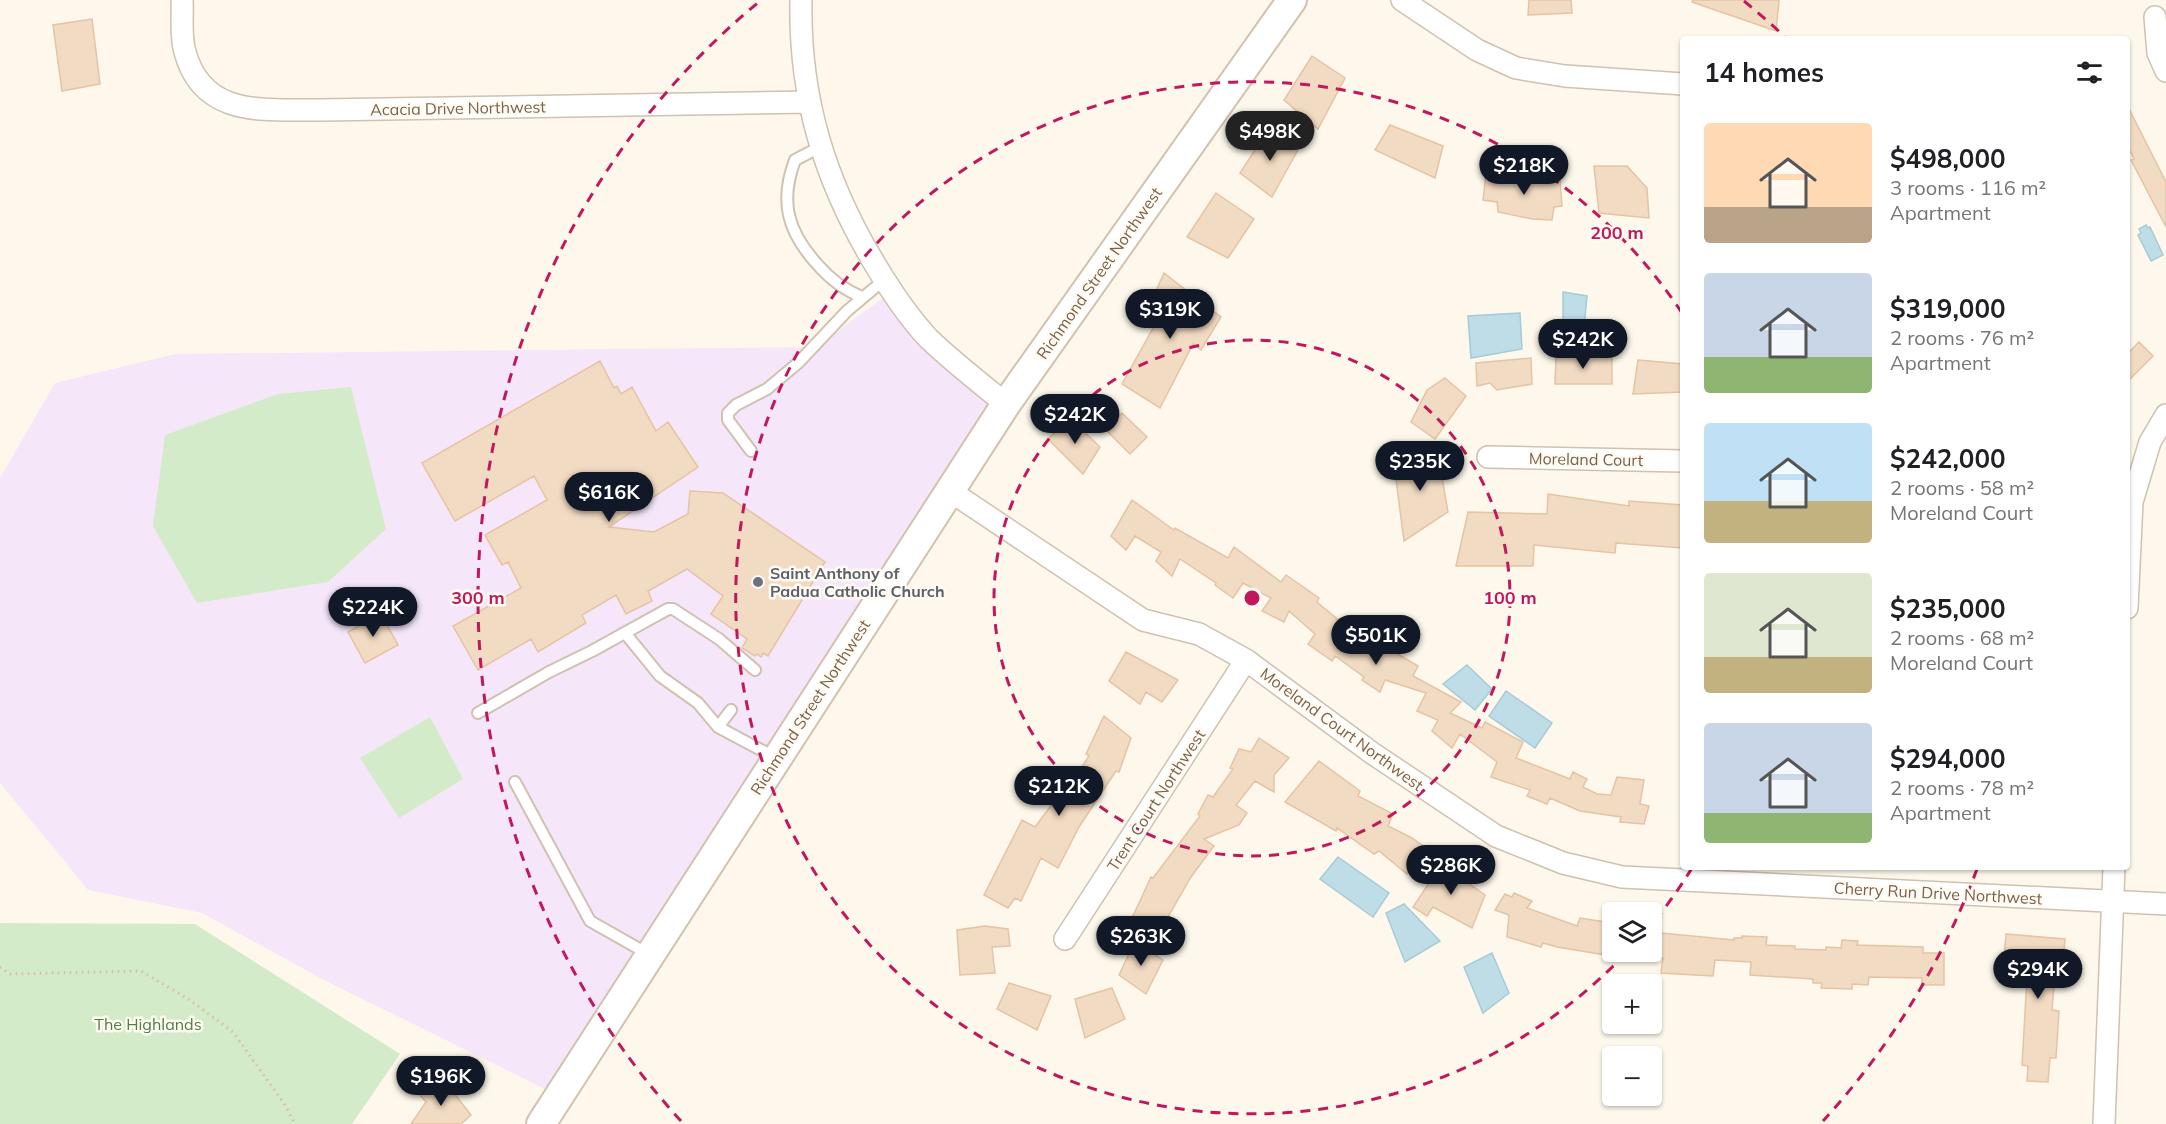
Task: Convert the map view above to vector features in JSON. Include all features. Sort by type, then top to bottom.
[{"type":"street","name":"Acacia Drive Northwest","points":[[182,0],[184,50],[194,73],[214,97],[225,103],[253,109],[345,110],[810,102]]},
{"type":"street","points":[[801,0],[800,39],[820,147],[840,201],[854,229],[891,292],[929,338],[1006,404]]},
{"type":"street","name":"Richmond Street Northwest","points":[[541,1124],[1006,404],[1292,0]]},
{"type":"street","points":[[1402,0],[1477,50],[1516,68],[1565,76],[1680,84]]},
{"type":"street","points":[[2156,17],[2158,53],[2166,71]]},
{"type":"street","points":[[2130,544],[2132,502],[2150,442],[2166,415]]},
{"type":"street","name":"Moreland Court","points":[[1488,457],[1680,461]]},
{"type":"street","name":"Moreland Court Northwest","points":[[950,491],[1143,620],[1199,634],[1246,660],[1372,753],[1496,836],[1563,863],[1622,877],[1765,876]]},
{"type":"street","name":"Trent Court Northwest","points":[[1065,939],[1246,660]]},
{"type":"street","points":[[2104,1124],[2114,870]]},
{"type":"street","name":"Cherry Run Drive Northwest","points":[[1765,876],[2166,904]]},
{"type":"lane","points":[[820,147],[795,160],[792,168],[788,184],[787,212],[791,227],[800,244],[829,278],[862,297]]},
{"type":"lane","points":[[751,451],[728,420],[728,413],[736,405],[766,388],[798,363],[862,297],[884,280]]},
{"type":"lane","points":[[478,713],[663,610],[673,609],[719,639],[755,670]]},
{"type":"lane","points":[[625,633],[660,676],[698,703],[718,727],[777,758]]},
{"type":"lane","points":[[718,727],[731,710]]},
{"type":"lane","points":[[515,782],[590,921],[650,955]]},
{"type":"path","points":[[0,967],[10,974],[141,971],[187,998],[233,1032],[285,1105],[295,1124]]},
{"type":"shaded area","points":[[891,292],[1006,404],[559,1096],[322,979],[202,913],[88,890],[0,783],[0,478],[55,383],[175,354],[816,347]]},
{"type":"green space","points":[[351,387],[386,529],[328,582],[197,603],[153,526],[165,435],[278,394]]},
{"type":"green space","points":[[430,717],[463,779],[399,818],[360,758]]},
{"type":"green space","name":"The Highlands","points":[[0,923],[195,924],[400,1054],[352,1124],[0,1124]]},
{"type":"water","points":[[2146,225],[2150,227],[2163,255],[2151,261],[2138,235],[2141,233],[2139,229]]},
{"type":"water","points":[[1563,292],[1587,296],[1584,328],[1563,330]]},
{"type":"water","points":[[1520,313],[1522,349],[1471,358],[1468,316]]},
{"type":"water","points":[[1467,665],[1492,689],[1475,710],[1443,684]]},
{"type":"water","points":[[1506,691],[1552,723],[1535,748],[1489,716]]},
{"type":"water","points":[[1338,857],[1389,893],[1373,917],[1320,879]]},
{"type":"water","points":[[1404,904],[1440,941],[1405,962],[1386,913]]},
{"type":"water","points":[[1492,953],[1509,993],[1483,1013],[1464,967]]},
{"type":"building","points":[[1529,0],[1571,0],[1572,13],[1528,15]]},
{"type":"building","points":[[1693,0],[1779,0],[1776,31],[1692,2]]},
{"type":"building","points":[[92,19],[100,84],[62,91],[53,25]]},
{"type":"building","points":[[1312,56],[1345,78],[1318,129],[1284,100]]},
{"type":"building","points":[[2130,111],[2166,182],[2166,227],[2131,160],[2134,159],[2130,151]]},
{"type":"building","points":[[1390,125],[1443,146],[1435,178],[1375,150]]},
{"type":"building","points":[[1269,128],[1300,146],[1272,197],[1240,173]]},
{"type":"building","points":[[1594,166],[1627,166],[1647,188],[1649,218],[1599,213]]},
{"type":"building","points":[[1486,174],[1560,180],[1562,206],[1554,207],[1552,220],[1532,219],[1498,212],[1497,202],[1483,200]]},
{"type":"building","points":[[1216,193],[1254,219],[1228,258],[1187,237]]},
{"type":"building","points":[[1164,273],[1221,317],[1201,350],[1193,344],[1160,408],[1122,384],[1158,319],[1147,311]]},
{"type":"building","points":[[2139,342],[2153,356],[2130,379],[2130,351]]},
{"type":"building","points":[[1556,355],[1612,357],[1612,384],[1555,384]]},
{"type":"building","points":[[1531,358],[1532,384],[1497,390],[1490,383],[1477,386],[1476,363]]},
{"type":"building","points":[[1638,360],[1680,364],[1680,392],[1633,394]]},
{"type":"building","points":[[600,361],[614,388],[617,386],[621,394],[632,387],[656,431],[668,422],[698,467],[609,527],[654,532],[688,514],[690,491],[723,493],[825,562],[768,656],[763,653],[761,657],[757,654],[755,656],[742,648],[747,639],[711,614],[723,596],[687,569],[648,591],[652,601],[626,614],[616,595],[582,615],[586,623],[538,652],[531,639],[478,670],[453,626],[521,588],[508,562],[502,565],[485,535],[547,500],[534,476],[455,521],[422,463]]},
{"type":"building","points":[[1445,378],[1466,396],[1435,439],[1411,422],[1427,390]]},
{"type":"building","points":[[1122,413],[1147,437],[1130,454],[1106,430]]},
{"type":"building","points":[[1069,417],[1100,447],[1083,474],[1048,439]]},
{"type":"building","points":[[1437,448],[1448,512],[1404,541],[1394,464]]},
{"type":"building","points":[[1548,494],[1629,506],[1629,501],[1680,505],[1680,548],[1616,543],[1615,553],[1534,545],[1533,566],[1456,566],[1468,512],[1547,514]]},
{"type":"building","points":[[1132,500],[1174,530],[1175,528],[1228,558],[1234,547],[1281,582],[1286,575],[1319,598],[1317,602],[1377,652],[1381,644],[1418,666],[1413,676],[1461,702],[1450,713],[1482,728],[1485,722],[1523,742],[1516,758],[1570,779],[1573,772],[1587,779],[1583,787],[1597,794],[1611,795],[1617,777],[1644,780],[1640,804],[1649,806],[1644,824],[1620,822],[1621,817],[1580,811],[1550,798],[1547,804],[1527,796],[1530,790],[1491,777],[1497,762],[1460,734],[1452,748],[1432,731],[1438,720],[1417,711],[1426,693],[1385,680],[1380,692],[1362,680],[1364,677],[1335,656],[1332,661],[1308,644],[1315,634],[1289,611],[1284,622],[1262,611],[1271,598],[1243,583],[1233,598],[1215,585],[1216,583],[1180,559],[1172,576],[1156,561],[1161,552],[1135,536],[1126,550],[1111,536]]},
{"type":"building","points":[[381,614],[398,645],[365,663],[348,632]]},
{"type":"building","points":[[1126,652],[1178,680],[1162,702],[1146,692],[1140,704],[1109,681]]},
{"type":"building","points":[[1104,716],[1131,738],[1119,772],[1116,771],[1079,827],[1058,868],[1041,858],[1021,901],[1015,898],[1008,908],[984,895],[1022,820],[1035,827],[1053,803],[1046,799],[1054,780],[1068,788],[1089,756],[1086,754]]},
{"type":"building","points":[[1259,738],[1289,758],[1274,775],[1274,792],[1255,781],[1236,805],[1247,813],[1239,825],[1204,839],[1214,846],[1191,877],[1161,929],[1132,918],[1151,877],[1153,878],[1200,816],[1198,814],[1208,795],[1213,797],[1233,769],[1230,768],[1239,749],[1251,752]]},
{"type":"building","points":[[1319,761],[1360,791],[1358,796],[1393,814],[1388,826],[1423,846],[1407,874],[1379,851],[1374,854],[1337,828],[1336,831],[1285,802]]},
{"type":"building","points":[[1445,859],[1459,870],[1457,875],[1485,895],[1472,928],[1433,907],[1427,916],[1413,907]]},
{"type":"building","points":[[1514,893],[1532,901],[1527,908],[1577,926],[1580,918],[1602,921],[1602,954],[1543,943],[1541,947],[1507,937],[1509,915],[1495,910],[1505,894],[1512,897]]},
{"type":"building","points":[[985,926],[1008,929],[1010,946],[992,947],[995,973],[960,975],[957,930]]},
{"type":"building","points":[[1662,933],[1734,940],[1742,936],[1767,937],[1766,945],[1795,946],[1795,949],[1841,948],[1842,940],[1858,941],[1857,945],[1923,947],[1923,953],[1944,953],[1944,985],[1922,985],[1922,978],[1869,977],[1868,985],[1852,984],[1852,989],[1821,988],[1822,983],[1813,983],[1813,979],[1750,975],[1751,962],[1715,960],[1713,976],[1661,973]]},
{"type":"building","points":[[2006,934],[2065,939],[2063,963],[2056,962],[2052,1010],[2059,1011],[2056,1058],[2050,1058],[2048,1082],[2027,1081],[2028,1066],[2022,1065],[2028,960],[2004,958]]},
{"type":"building","points":[[1135,941],[1163,960],[1146,994],[1119,975]]},
{"type":"building","points":[[1009,983],[1051,996],[1037,1030],[997,1009]]},
{"type":"building","points":[[1112,988],[1125,1019],[1085,1038],[1075,999]]},
{"type":"building","points":[[442,1078],[471,1115],[461,1124],[411,1124],[426,1102],[419,1094]]},
{"type":"place","name":"Saint Anthony of Padua Catholic Church","points":[[758,582]]}]
